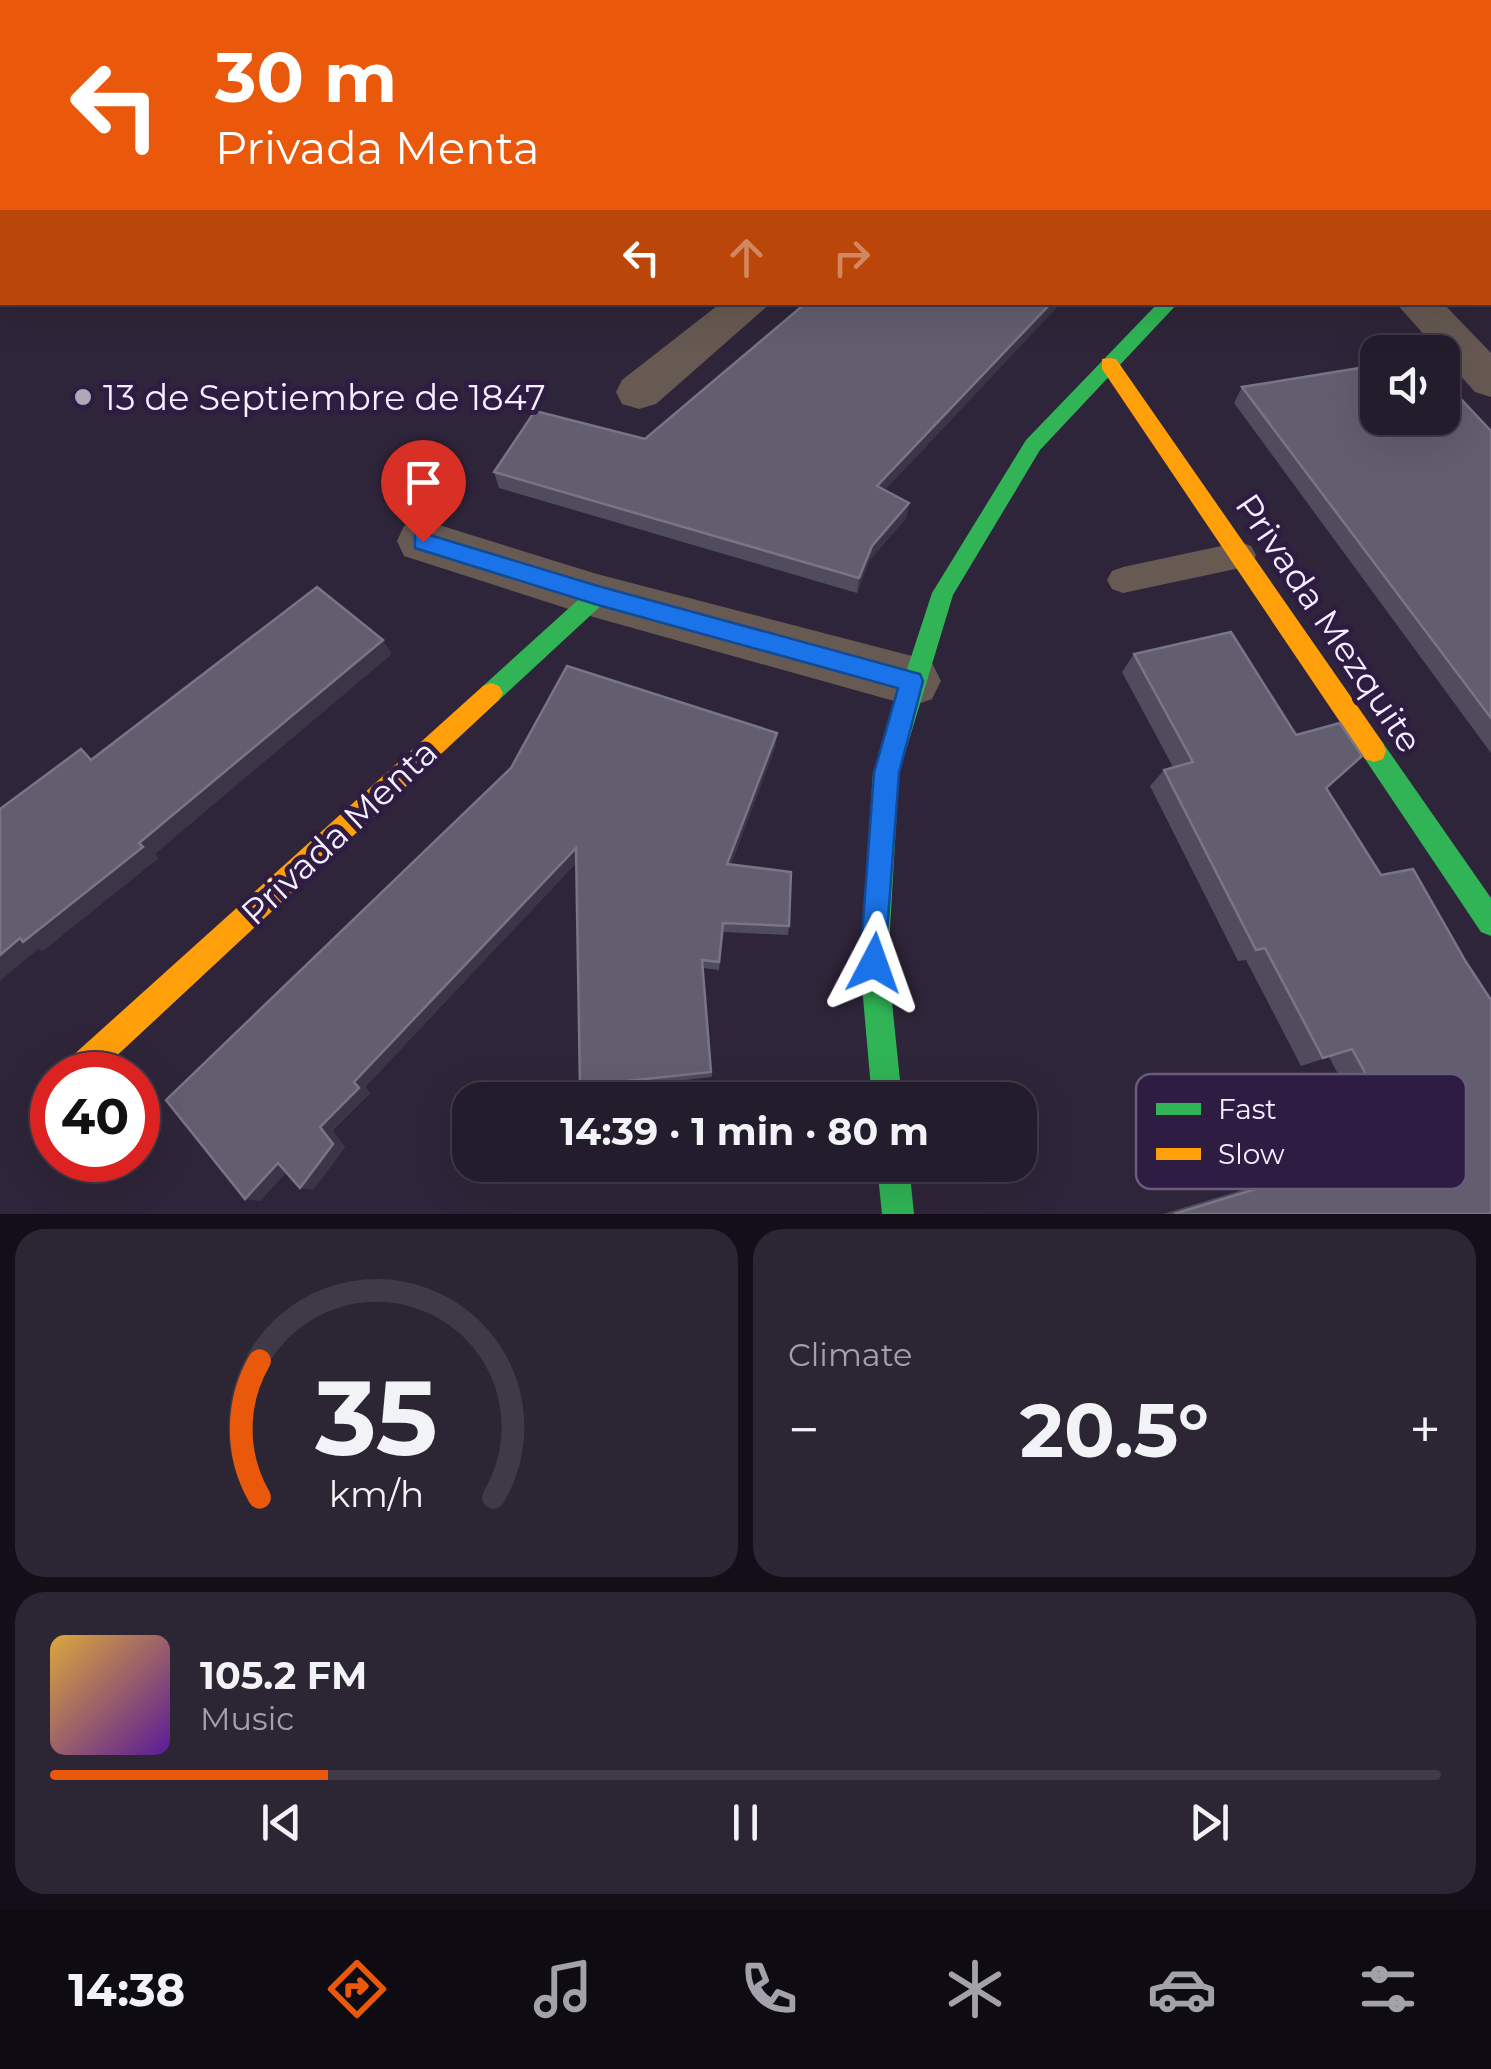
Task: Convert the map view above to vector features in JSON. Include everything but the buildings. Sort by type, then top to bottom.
[{"type":"street","points":[[639,392],[748,305]]},
{"type":"street","points":[[885,1082],[874,963],[886,773],[912,681],[943,594],[1033,444],[1167,305]]},
{"type":"street","points":[[1419,305],[1491,381]]},
{"type":"street","name":"Privada Mezquite","points":[[1108,364],[1491,922]]},
{"type":"street","points":[[423,542],[598,596],[912,681]]},
{"type":"street","name":"Privada Menta","points":[[100,1052],[598,596]]},
{"type":"street","points":[[895,1182],[898,1214]]},
{"type":"lane","points":[[1123,580],[1240,556]]},
{"type":"traffic: fast","points":[[885,1082],[874,963],[886,773],[943,593],[1033,445],[1167,305]]},
{"type":"traffic: fast","points":[[491,693],[597,596]]},
{"type":"traffic: fast","points":[[1374,751],[1491,922]]},
{"type":"traffic: fast","points":[[895,1182],[898,1214]]},
{"type":"traffic: slow","points":[[1109,364],[1374,751]]},
{"type":"traffic: slow","points":[[100,1052],[491,693]]},
{"type":"place","name":"13 de Septiembre de 1847","points":[[83,397]]},
{"type":"route","points":[[423,542],[598,596],[912,681],[886,773],[874,963]]}]
